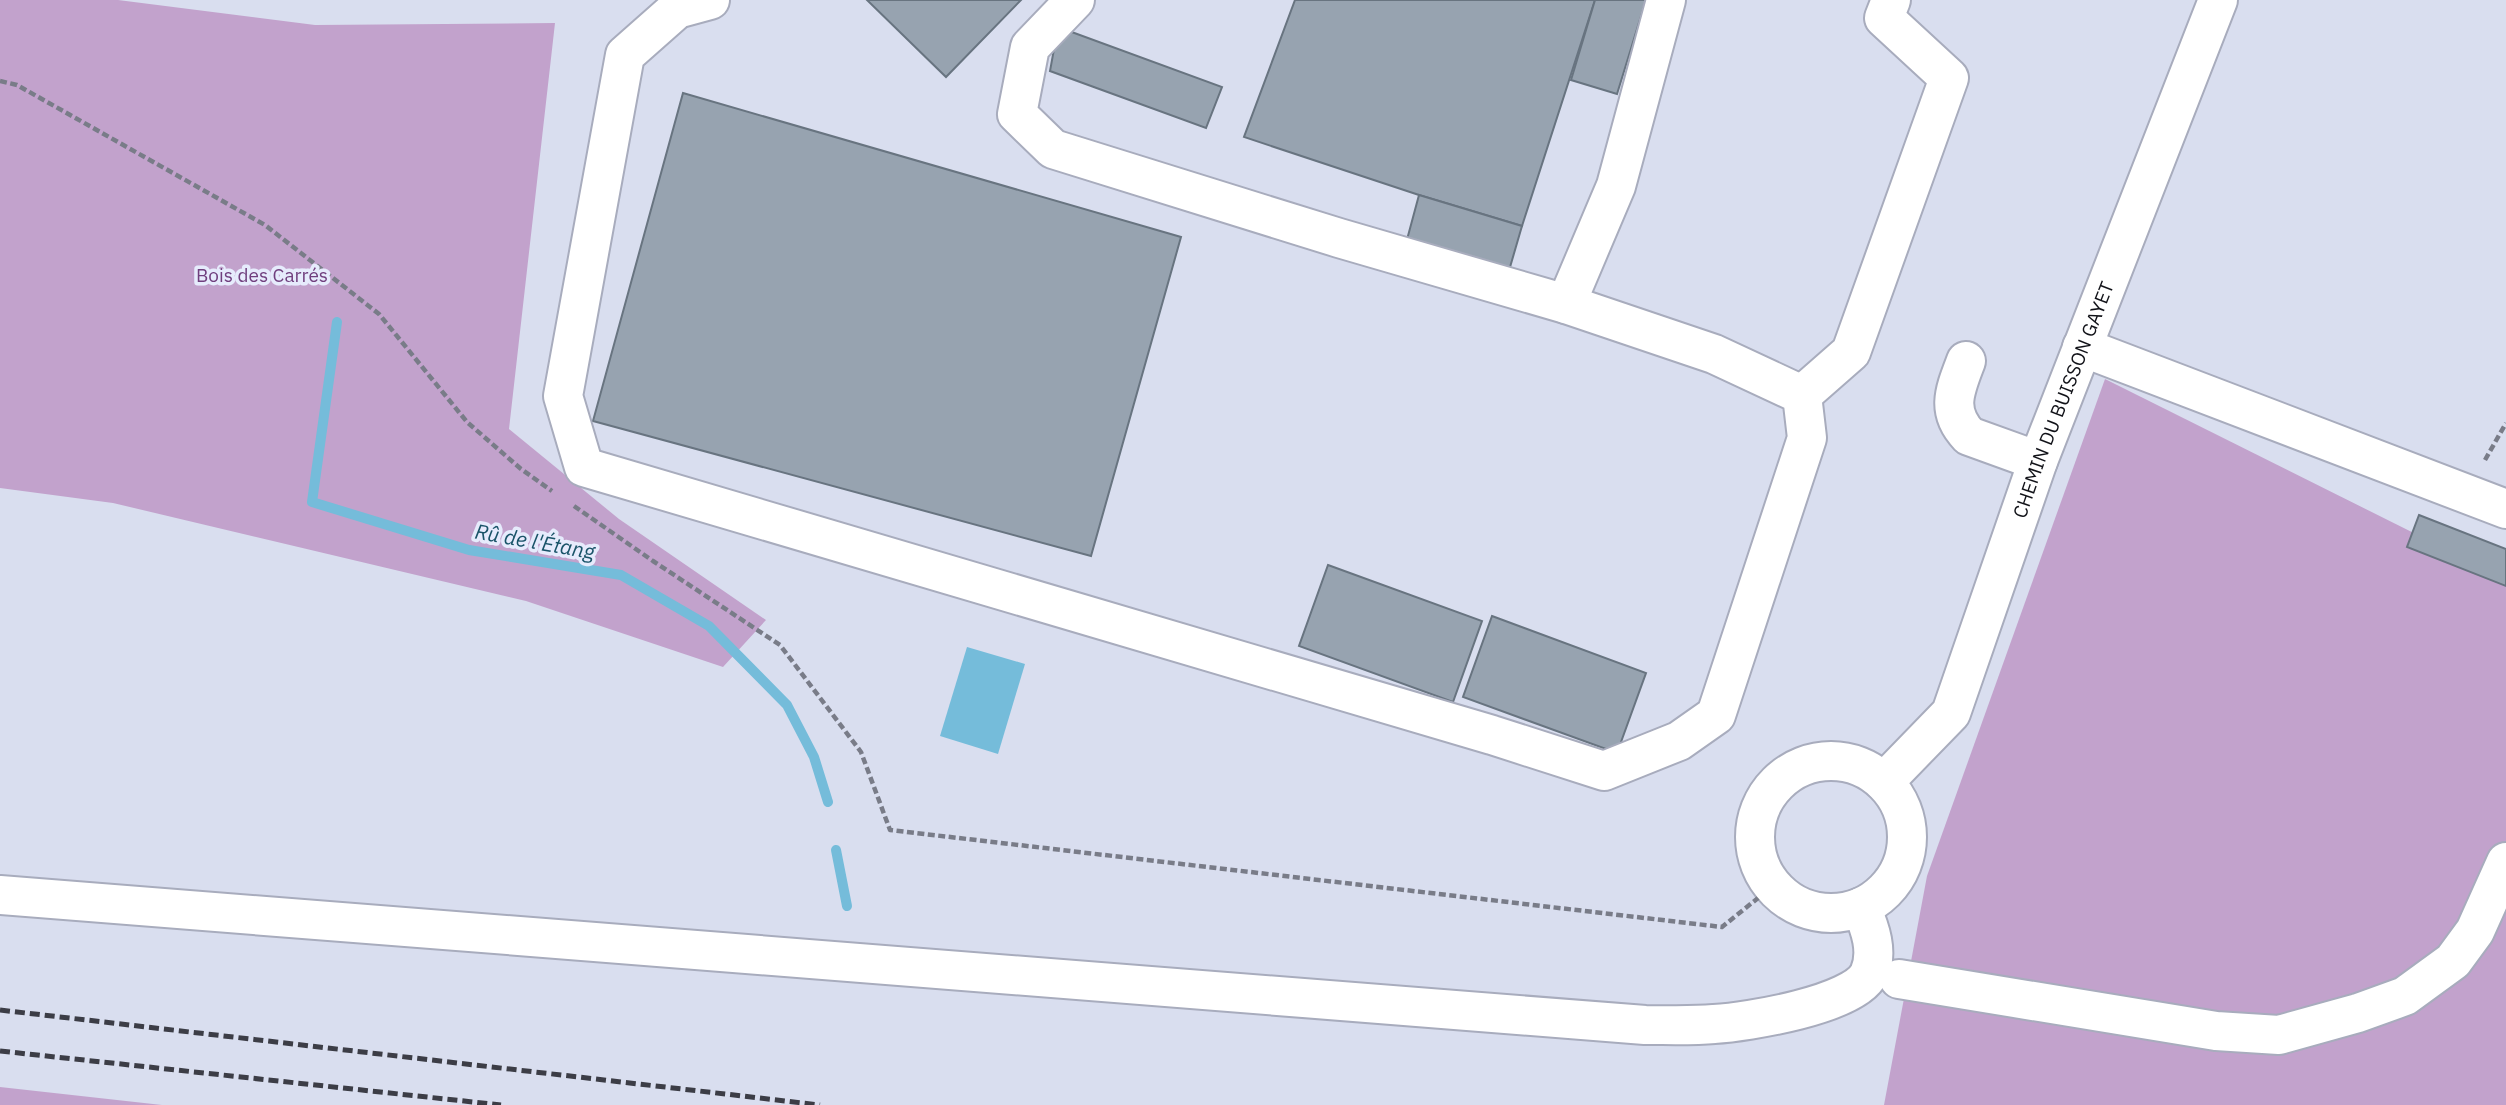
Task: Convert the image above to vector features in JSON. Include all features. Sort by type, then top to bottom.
[{"type":"street","points":[[710,0],[677,9],[625,55],[563,396],[584,467],[1604,771],[1679,741],[1716,715],[1807,438],[1802,395]]},
{"type":"street","points":[[1075,0],[1030,47],[1017,114],[1054,149],[1339,238],[1566,304],[1714,354],[1802,395]]},
{"type":"street","points":[[1566,304],[1616,186],[1667,0]]},
{"type":"street","points":[[1802,395],[1851,352],[1950,78],[1884,18],[1891,0]]},
{"type":"street","name":"CHEMIN DU BUISSON GAYET","points":[[1884,782],[1951,713],[2038,461],[2218,0]]},
{"type":"street","points":[[2082,347],[2506,509]]},
{"type":"street","points":[[1966,361],[1954,391],[1955,416],[1961,428],[1969,436],[2038,461]]},
{"type":"street","points":[[1838,761],[1863,768],[1884,782],[1899,802],[1907,827],[1906,852],[1897,876],[1882,895],[1861,907],[1838,913],[1814,911],[1791,902],[1773,886],[1760,864],[1755,839],[1759,814],[1771,791],[1789,773],[1813,763],[1838,761]]},
{"type":"street","points":[[1899,979],[2216,1031],[2279,1035],[2358,1013],[2406,996],[2453,961],[2475,931],[2506,862]]},
{"type":"street","points":[[0,895],[1645,1025],[1715,1024],[1809,1007],[1840,997],[1859,985],[1868,975],[1874,952],[1870,926],[1861,907]]},
{"type":"path","points":[[0,81],[17,85],[265,225],[379,314],[467,422],[522,469],[554,492]]},
{"type":"path","points":[[565,500],[780,645],[861,752],[890,830],[1722,927],[1773,886]]},
{"type":"green space","name":"Bois des Carrés","points":[[0,0],[118,0],[315,25],[555,23],[509,429],[619,519],[766,620],[723,667],[526,601],[113,503],[0,488]]},
{"type":"green space","points":[[2105,379],[2506,579],[2506,1105],[1884,1105],[1927,876]]},
{"type":"green space","points":[[0,1087],[162,1105],[0,1105]]},
{"type":"water","points":[[967,647],[1025,664],[998,754],[940,736]]},
{"type":"building","points":[[867,0],[1021,0],[946,77]]},
{"type":"building","points":[[1295,0],[1595,0],[1522,226],[1244,137]]},
{"type":"building","points":[[1595,0],[1646,0],[1617,94],[1571,80]]},
{"type":"building","points":[[1058,27],[1222,87],[1206,128],[1050,71]]},
{"type":"building","points":[[683,93],[1181,237],[1091,556],[593,421]]},
{"type":"building","points":[[1419,195],[1522,226],[1508,274],[1405,247]]},
{"type":"building","points":[[2419,515],[2506,549],[2506,586],[2407,547]]},
{"type":"building","points":[[1328,565],[1482,621],[1453,702],[1299,646]]},
{"type":"building","points":[[1492,616],[1646,673],[1617,753],[1463,697]]},
{"type":"waterway","name":"Rû de l'Étang","points":[[337,322],[312,502],[469,550],[621,575],[709,626],[787,705],[814,757],[828,802]]},
{"type":"waterway","name":"Rû de l'Étang","points":[[836,850],[847,906]]},
{"type":"railway","points":[[0,1010],[820,1105]]},
{"type":"railway","points":[[0,1051],[501,1105]]}]
